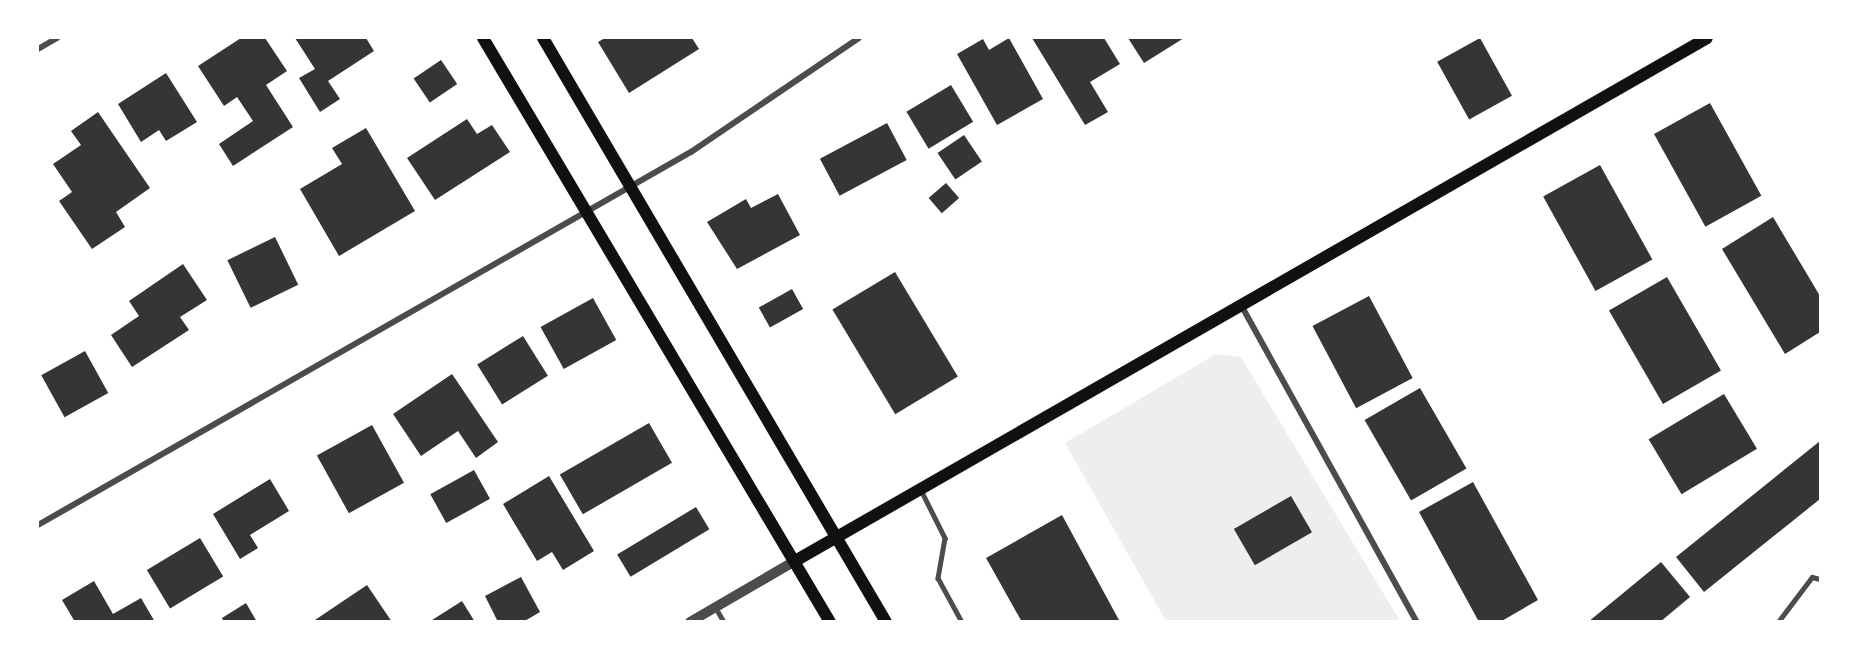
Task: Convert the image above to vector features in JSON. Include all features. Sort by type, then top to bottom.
[{"type":"main road","points":[[483,38],[583,211],[830,621]]},
{"type":"main road","points":[[543,38],[886,621]]},
{"type":"main road","points":[[795,561],[1240,303],[1707,38]]},
{"type":"street","points":[[38,49],[57,38]]},
{"type":"street","points":[[38,525],[583,211],[691,152],[859,38]]},
{"type":"street","points":[[1240,303],[1417,621]]},
{"type":"street","points":[[690,621],[795,561]]},
{"type":"lane","points":[[920,488],[945,538],[938,578],[962,621]]},
{"type":"lane","points":[[1778,621],[1812,577],[1821,579]]},
{"type":"lane","points":[[716,607],[724,621]]},
{"type":"shaded area","points":[[1216,354],[1241,357],[1400,621],[1166,621],[1065,443]]},
{"type":"building","points":[[241,38],[265,38],[287,71],[266,85],[293,127],[233,166],[219,144],[253,121],[237,97],[224,106],[198,66]]},
{"type":"building","points":[[295,38],[366,38],[374,51],[328,81],[340,99],[320,112],[299,78],[315,69]]},
{"type":"building","points":[[605,38],[692,38],[699,49],[629,93],[598,42]]},
{"type":"building","points":[[1009,38],[1043,99],[997,125],[957,54],[983,39],[989,50]]},
{"type":"building","points":[[1032,38],[1104,38],[1120,64],[1090,82],[1108,112],[1085,125]]},
{"type":"building","points":[[1128,38],[1184,38],[1144,63]]},
{"type":"building","points":[[1480,38],[1512,96],[1469,119],[1437,62]]},
{"type":"building","points":[[441,60],[457,84],[430,102],[414,78]]},
{"type":"building","points":[[166,73],[197,122],[166,141],[159,130],[141,142],[118,104]]},
{"type":"building","points":[[951,85],[973,122],[929,149],[906,112]]},
{"type":"building","points":[[1710,103],[1761,196],[1705,227],[1654,134]]},
{"type":"building","points":[[98,112],[150,188],[116,212],[125,227],[92,249],[59,201],[72,192],[53,164],[81,145],[71,131]]},
{"type":"building","points":[[467,119],[477,134],[492,125],[510,152],[435,200],[407,158]]},
{"type":"building","points":[[887,123],[907,160],[840,196],[820,159]]},
{"type":"building","points":[[366,128],[415,211],[339,256],[300,189],[342,164],[332,148]]},
{"type":"building","points":[[964,135],[982,162],[955,179],[937,153]]},
{"type":"building","points":[[1600,165],[1652,259],[1596,291],[1543,197]]},
{"type":"building","points":[[946,183],[959,198],[942,213],[929,198]]},
{"type":"building","points":[[778,194],[800,235],[737,269],[707,222],[746,199],[751,208]]},
{"type":"building","points":[[1773,217],[1820,296],[1820,332],[1785,354],[1722,249]]},
{"type":"building","points":[[275,237],[298,285],[251,308],[227,260]]},
{"type":"building","points":[[183,264],[207,300],[180,317],[189,330],[132,367],[111,335],[139,316],[129,301]]},
{"type":"building","points":[[895,272],[958,377],[895,414],[832,310]]},
{"type":"building","points":[[1667,277],[1721,371],[1663,404],[1609,310]]},
{"type":"building","points":[[792,289],[803,309],[770,328],[759,307]]},
{"type":"building","points":[[1369,296],[1413,378],[1356,408],[1312,326]]},
{"type":"building","points":[[593,298],[616,340],[564,369],[541,327]]},
{"type":"building","points":[[523,336],[548,376],[502,404],[477,365]]},
{"type":"building","points":[[85,351],[108,393],[65,417],[41,375]]},
{"type":"building","points":[[452,374],[498,442],[476,458],[458,431],[421,456],[393,414]]},
{"type":"building","points":[[1420,388],[1466,469],[1411,501],[1365,420]]},
{"type":"building","points":[[1724,394],[1757,449],[1682,494],[1649,439]]},
{"type":"building","points":[[649,423],[672,463],[583,514],[560,475]]},
{"type":"building","points":[[372,425],[404,483],[349,513],[317,456]]},
{"type":"building","points":[[1820,441],[1820,499],[1704,592],[1676,557]]},
{"type":"building","points":[[474,470],[490,499],[446,523],[430,494]]},
{"type":"building","points":[[549,476],[594,551],[563,570],[552,552],[537,561],[503,504]]},
{"type":"building","points":[[270,479],[289,511],[250,535],[258,548],[240,559],[213,514]]},
{"type":"building","points":[[1473,482],[1538,600],[1500,622],[1479,622],[1419,512]]},
{"type":"building","points":[[1291,496],[1312,532],[1255,565],[1234,529]]},
{"type":"building","points":[[696,507],[709,529],[631,577],[617,554]]},
{"type":"building","points":[[1062,515],[1120,622],[1022,622],[986,558]]},
{"type":"building","points":[[200,538],[223,577],[170,609],[147,570]]},
{"type":"building","points":[[1661,562],[1690,597],[1660,622],[1588,622]]},
{"type":"building","points":[[521,577],[540,612],[523,622],[498,622],[485,596]]},
{"type":"building","points":[[94,581],[113,614],[141,598],[155,622],[75,622],[62,600]]},
{"type":"building","points":[[367,585],[392,622],[312,622]]},
{"type":"building","points":[[462,601],[475,622],[429,622]]},
{"type":"building","points":[[246,603],[257,622],[224,622],[222,618]]}]
